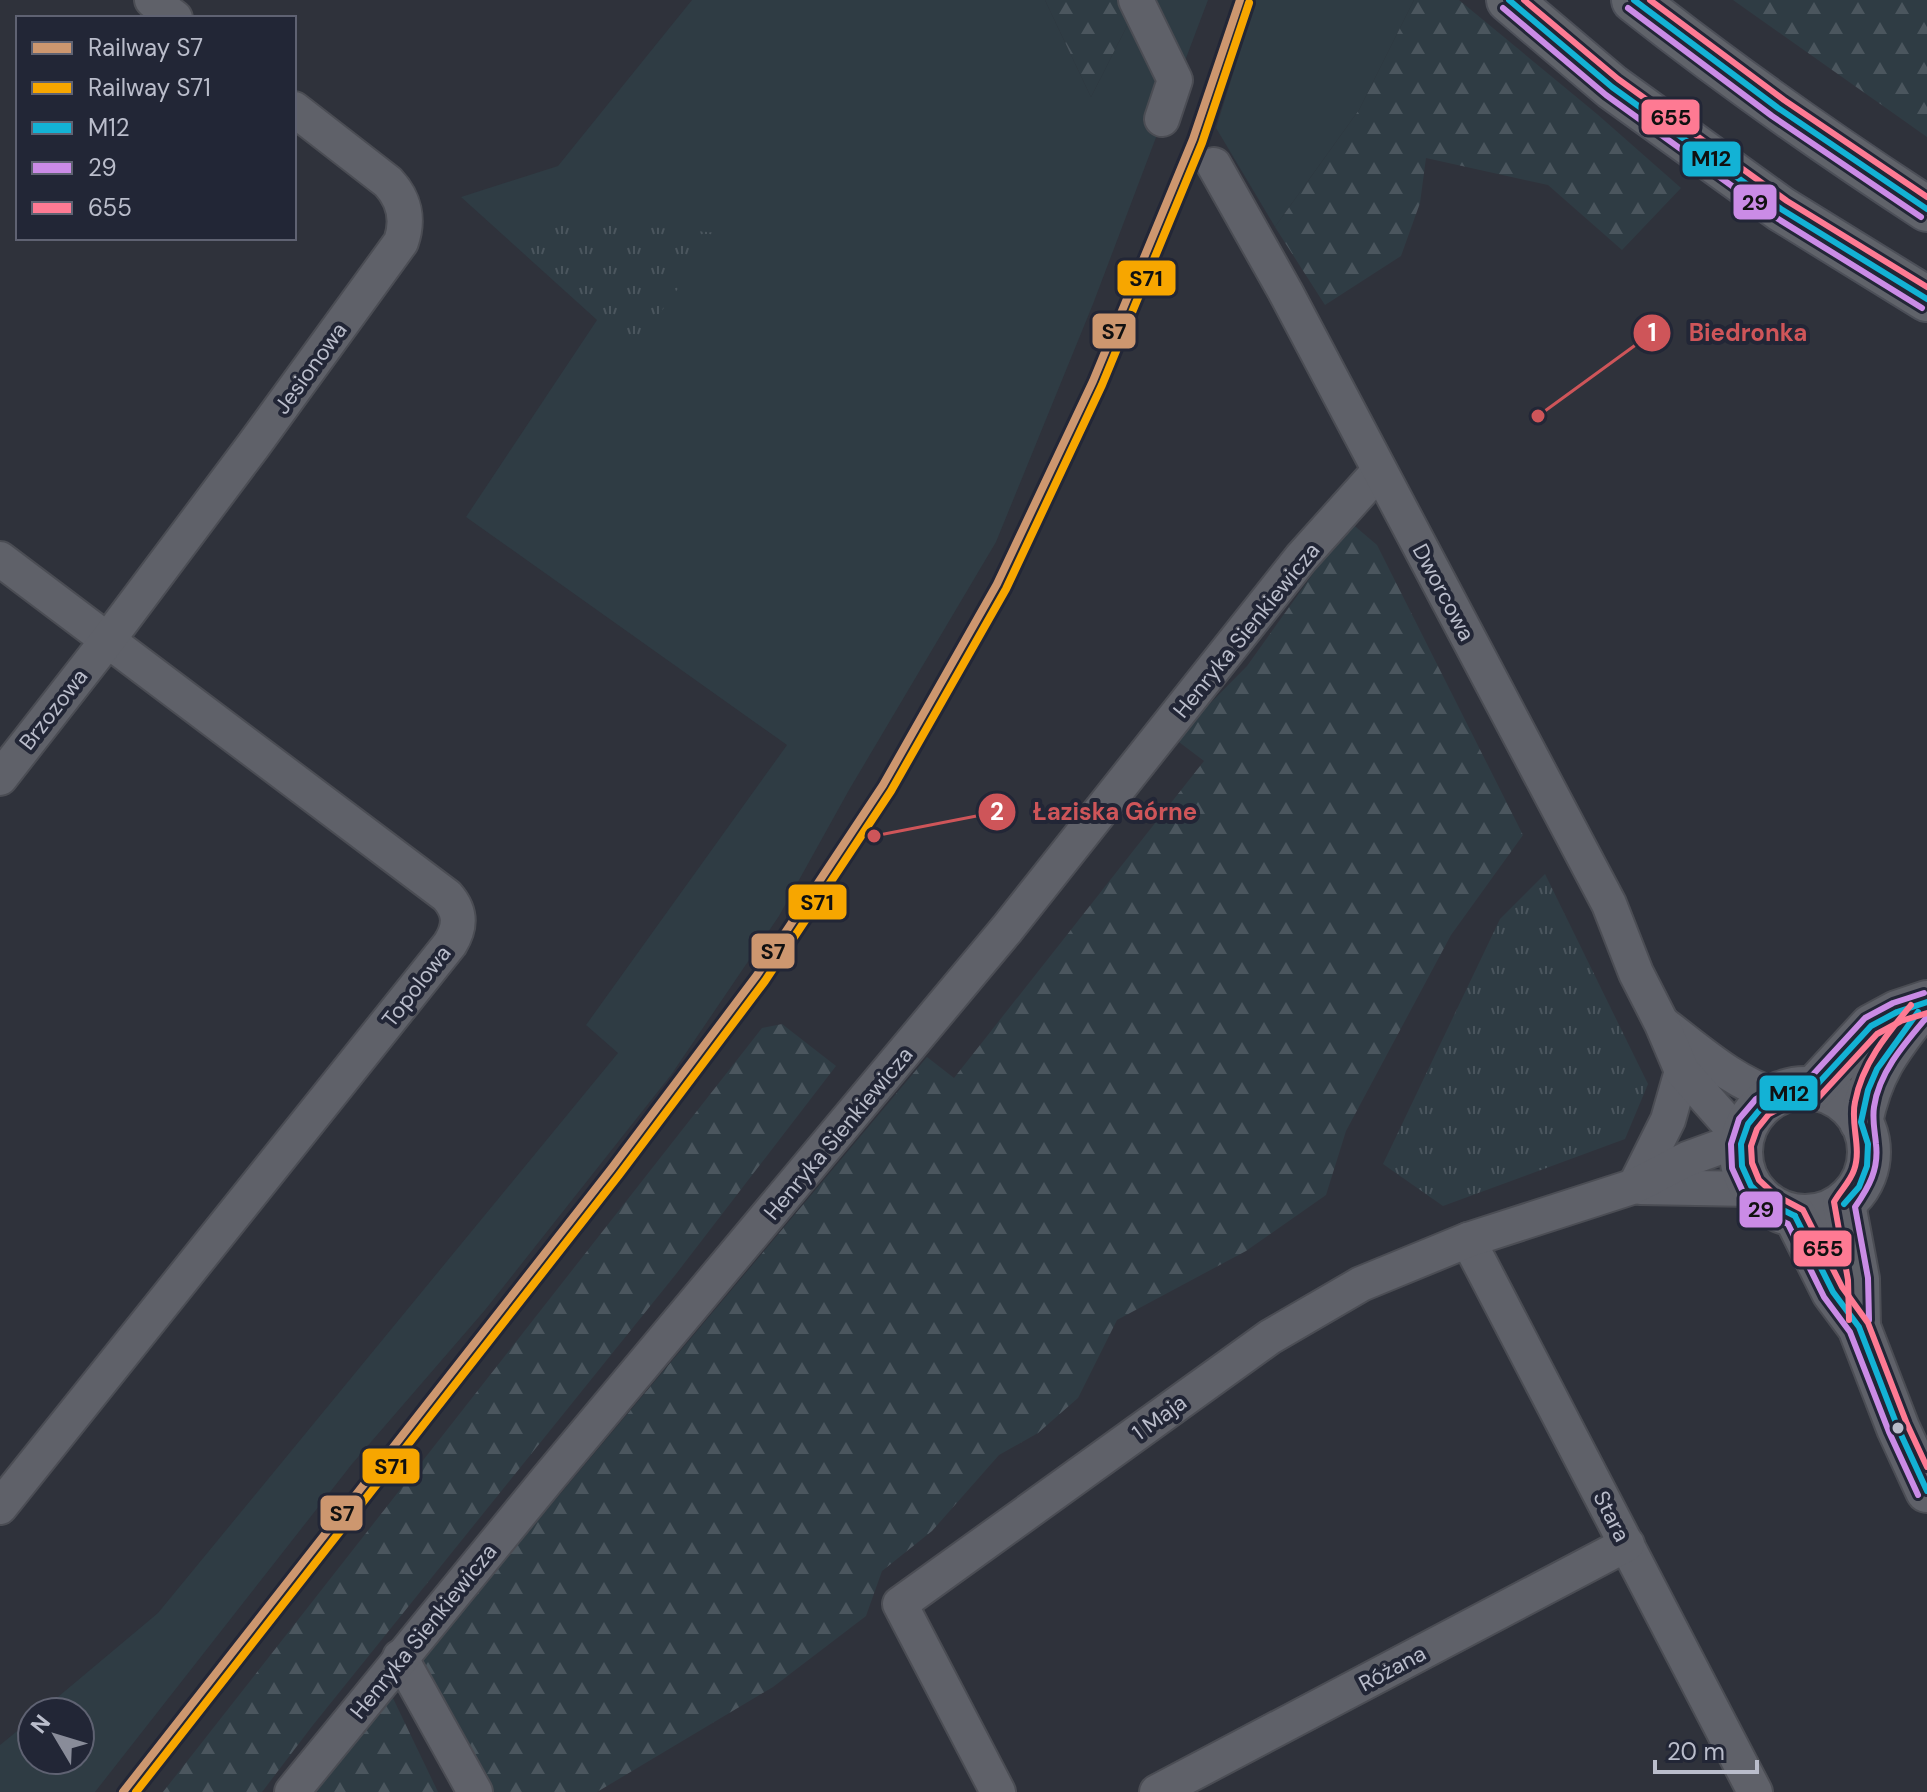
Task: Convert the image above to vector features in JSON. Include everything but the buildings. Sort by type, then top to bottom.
[{"type":"main road","points":[[1509,0],[1612,87],[1769,200],[1927,299]]},
{"type":"main road","points":[[1634,0],[1741,83],[1927,209]]},
{"type":"street","points":[[152,0],[172,16]]},
{"type":"street","points":[[1136,0],[1175,80],[1162,119]]},
{"type":"street","name":"Jesionowa","points":[[107,641],[393,255],[406,228],[403,203],[388,182],[296,111]]},
{"type":"street","name":"Dworcowa","points":[[1214,165],[1285,291],[1602,890],[1636,973],[1682,1071],[1742,1139]]},
{"type":"street","name":"Henryka Sienkiewicza","points":[[292,1792],[400,1657],[997,941],[1301,558],[1379,471]]},
{"type":"street","name":"Topolowa","points":[[0,559],[447,896],[457,912],[459,925],[450,944],[0,1507]]},
{"type":"street","name":"Brzozowa","points":[[0,778],[107,641]]},
{"type":"street","points":[[1794,1092],[1832,1095],[1849,1106],[1861,1122],[1868,1144],[1867,1166],[1859,1187],[1844,1204],[1821,1214],[1795,1216],[1778,1211],[1752,1189],[1744,1173],[1741,1156],[1742,1139],[1749,1121],[1760,1106],[1794,1092],[1871,1026],[1897,1012],[1926,1002]]},
{"type":"street","points":[[1861,1122],[1868,1090],[1877,1069],[1926,1002]]},
{"type":"street","name":"Dworcowa","points":[[1662,1024],[1753,1088],[1794,1092]]},
{"type":"street","points":[[1635,1186],[1668,1120],[1682,1071]]},
{"type":"street","name":"1 Maja","points":[[998,1792],[900,1604],[1270,1337],[1361,1284],[1468,1240],[1635,1186],[1687,1159],[1742,1139]]},
{"type":"street","name":"1 Maja","points":[[1635,1186],[1752,1189]]},
{"type":"street","points":[[1844,1204],[1858,1279],[1859,1327]]},
{"type":"street","points":[[1795,1216],[1833,1292],[1859,1327],[1898,1428],[1927,1491]]},
{"type":"street","name":"Stara","points":[[1468,1240],[1755,1792]]},
{"type":"street","name":"Różana","points":[[1157,1792],[1627,1544]]},
{"type":"street","points":[[400,1657],[475,1792]]},
{"type":"green space","points":[[692,0],[1045,0],[1091,97],[1140,0],[1208,0],[1093,304],[996,542],[849,790],[779,916],[671,1075],[485,1310],[352,1464],[95,1792],[0,1792],[0,1745],[16,1732],[16,1776],[96,1776],[96,1696],[59,1696],[158,1613],[618,1053],[586,1025],[787,745],[466,517],[597,320],[461,197],[558,166]]},
{"type":"green space","points":[[1045,0],[1140,0],[1091,97]]},
{"type":"green space","points":[[1256,0],[1414,0],[1359,110],[1275,227],[1216,128]]},
{"type":"green space","points":[[1414,0],[1459,0],[1681,188],[1622,250],[1548,185],[1426,158],[1420,203],[1401,256],[1325,305],[1275,227],[1359,110]]},
{"type":"green space","points":[[1733,0],[1927,0],[1927,137]]},
{"type":"green space","points":[[555,219],[719,233],[635,347],[520,244]]},
{"type":"green space","points":[[1350,522],[1377,545],[1523,835],[1451,935],[1346,1131],[1326,1195],[1246,1251],[1117,1320],[1078,1398],[1038,1433],[999,1455],[932,1531],[882,1571],[866,1616],[773,1687],[597,1792],[494,1792],[420,1661],[927,1057],[954,1078],[1204,761],[1175,739],[1247,666]]},
{"type":"green space","points":[[1545,874],[1648,1084],[1625,1139],[1443,1206],[1383,1164],[1500,919]]},
{"type":"green space","points":[[782,1024],[836,1066],[676,1274],[262,1792],[163,1792],[762,1028]]},
{"type":"green space","points":[[390,1692],[438,1792],[314,1792]]},
{"type":"rail line","name":"S7","points":[[123,1792],[611,1169],[757,975],[883,785],[997,584],[1093,381],[1193,139],[1240,0]]},
{"type":"rail line","name":"S71","points":[[136,1792],[619,1175],[765,981],[891,791],[1006,589],[1102,385],[1202,143],[1249,3]]},
{"type":"transit line","name":"M12","points":[[1509,0],[1612,87],[1781,209],[1927,299]]},
{"type":"transit line","name":"655","points":[[1524,0],[1618,79],[1787,201],[1927,287]]},
{"type":"transit line","name":"M12","points":[[1634,0],[1778,108],[1927,209]]},
{"type":"transit line","name":"655","points":[[1650,0],[1784,100],[1927,197]]},
{"type":"transit line","name":"29","points":[[1503,8],[1606,95],[1775,217],[1922,308]]},
{"type":"transit line","name":"29","points":[[1628,8],[1772,116],[1921,217]]},
{"type":"transit line","name":"29","points":[[1918,1495],[1889,1432],[1850,1332],[1824,1297],[1788,1224],[1762,1211],[1743,1192],[1732,1168],[1731,1144],[1739,1119],[1756,1099],[1780,1085],[1808,1080],[1865,1018],[1893,1003],[1924,993]]},
{"type":"transit line","name":"M12","points":[[1795,1216],[1769,1203],[1751,1186],[1742,1166],[1741,1144],[1748,1124],[1762,1107],[1784,1094],[1813,1089],[1871,1026],[1897,1012],[1927,1002]]},
{"type":"transit line","name":"655","points":[[1849,1320],[1848,1280],[1834,1202],[1850,1179],[1856,1162],[1854,1110],[1863,1075],[1885,1038],[1911,1005]]},
{"type":"transit line","name":"M12","points":[[1844,1204],[1859,1187],[1867,1166],[1868,1144],[1861,1122],[1868,1090],[1877,1069],[1918,1012]]},
{"type":"transit line","name":"655","points":[[1927,1013],[1901,1021],[1877,1034],[1818,1098],[1788,1104],[1769,1114],[1757,1129],[1751,1146],[1752,1163],[1759,1180],[1775,1195],[1803,1210],[1842,1287],[1868,1323],[1927,1467]]},
{"type":"transit line","name":"29","points":[[1869,1320],[1868,1278],[1855,1207],[1869,1185],[1876,1162],[1874,1107],[1887,1070],[1927,1017]]},
{"type":"transit line","name":"M12","points":[[1795,1216],[1833,1292],[1859,1327],[1898,1428],[1927,1491]]},
{"type":"place","name":"Biedronka","points":[[1538,416]]},
{"type":"place","name":"Łaziska Górne","points":[[874,836]]}]
